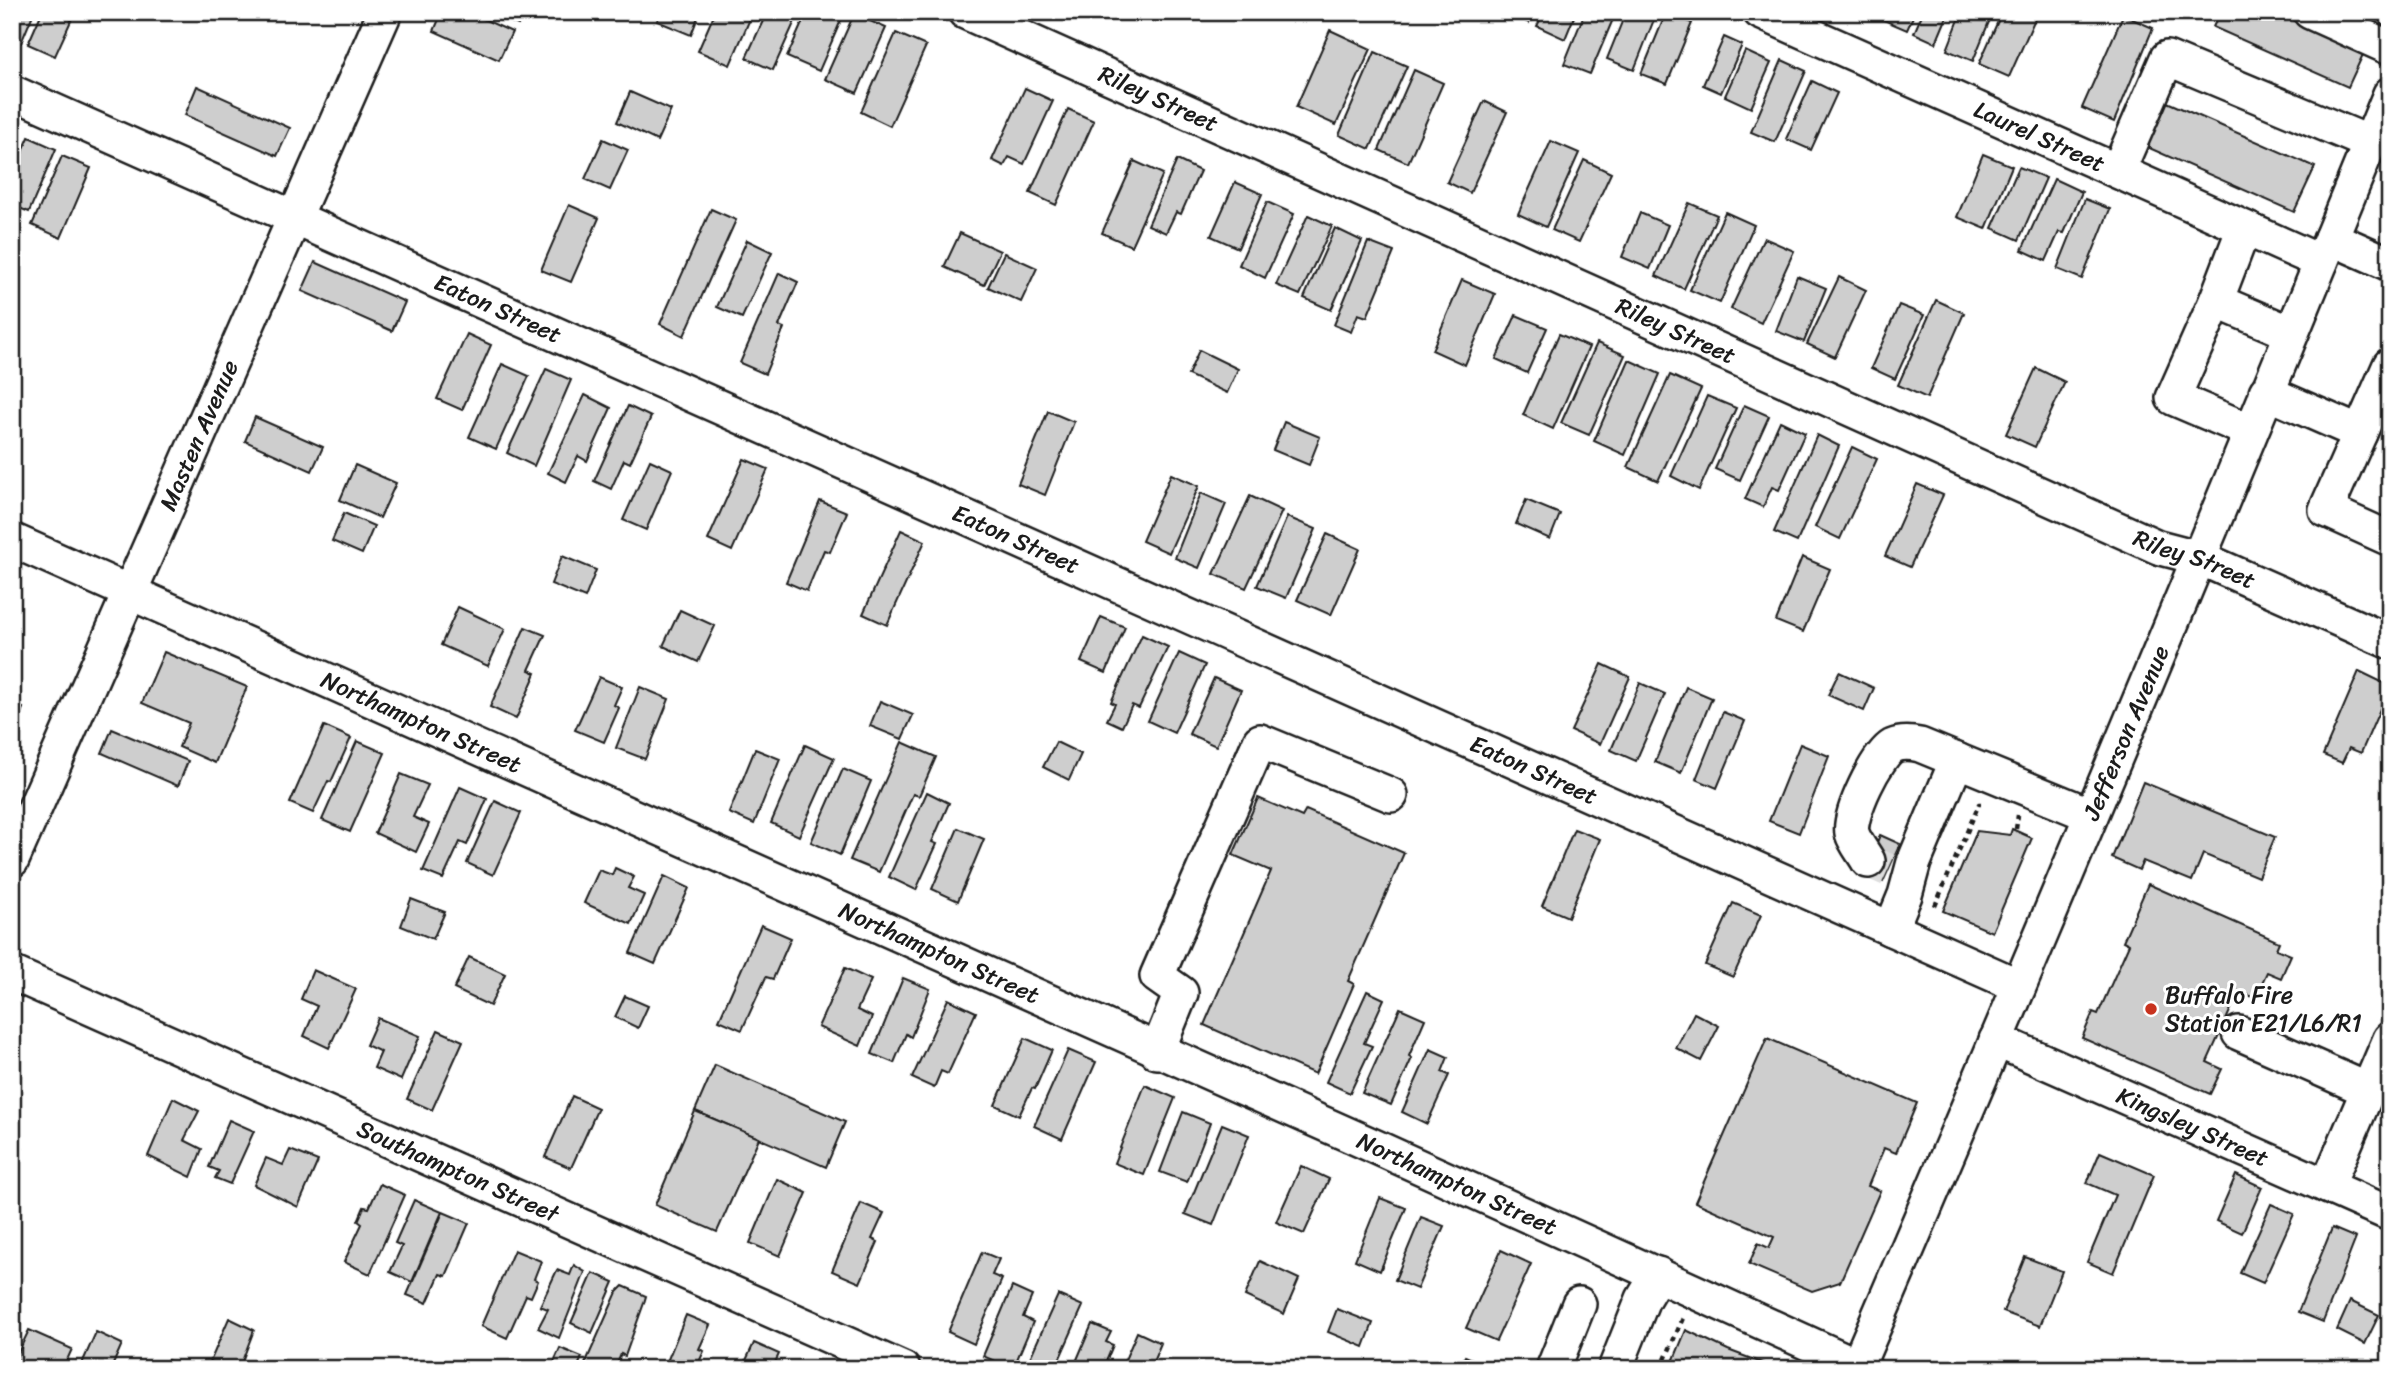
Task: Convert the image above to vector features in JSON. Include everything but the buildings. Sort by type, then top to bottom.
[{"type":"street","name":"Masten Avenue","points":[[12,860],[385,12]]},
{"type":"street","name":"Riley Street","points":[[965,12],[2158,547],[2200,558],[2390,642]]},
{"type":"street","name":"Laurel Street","points":[[1760,12],[2244,228],[2390,264]]},
{"type":"street","points":[[2310,12],[2390,48]]},
{"type":"street","points":[[2118,172],[2167,58],[2370,143]]},
{"type":"street","name":"Eaton Street","points":[[12,92],[2019,986]]},
{"type":"street","name":"Jefferson Avenue","points":[[1859,1368],[2200,558],[2250,430],[2390,94]]},
{"type":"street","points":[[2244,228],[2173,398],[2250,430]]},
{"type":"street","points":[[2216,300],[2291,333]]},
{"type":"street","points":[[2390,365],[2326,510],[2390,539]]},
{"type":"street","points":[[2266,392],[2360,433]]},
{"type":"street","name":"Northampton Street","points":[[12,540],[1658,1274],[1859,1368]]},
{"type":"street","points":[[1157,1052],[1181,993],[1157,976],[1260,741],[1391,795]]},
{"type":"street","points":[[1887,860],[1852,833],[1852,825],[1875,766],[1882,755],[1893,747],[1909,743],[2091,815]]},
{"type":"street","points":[[1891,929],[1887,860],[1957,760]]},
{"type":"street","name":"Southampton Street","points":[[12,973],[903,1369]]},
{"type":"street","points":[[2239,1033],[2368,1090]]},
{"type":"street","points":[[2327,1186],[2390,1039]]},
{"type":"street","name":"Kingsley Street","points":[[1996,1041],[2390,1214]]},
{"type":"street","points":[[1615,1369],[1643,1299],[1658,1274]]},
{"type":"street","points":[[1553,1369],[1579,1304]]},
{"type":"path","points":[[1931,915],[1972,814],[1979,804]]},
{"type":"path","points":[[1661,1369],[1683,1318]]},
{"type":"tunnel","points":[[1868,861],[1888,870]]},
{"type":"place","name":"Buffalo Fire Station E21/L6/R1","points":[[2151,1009]]}]
